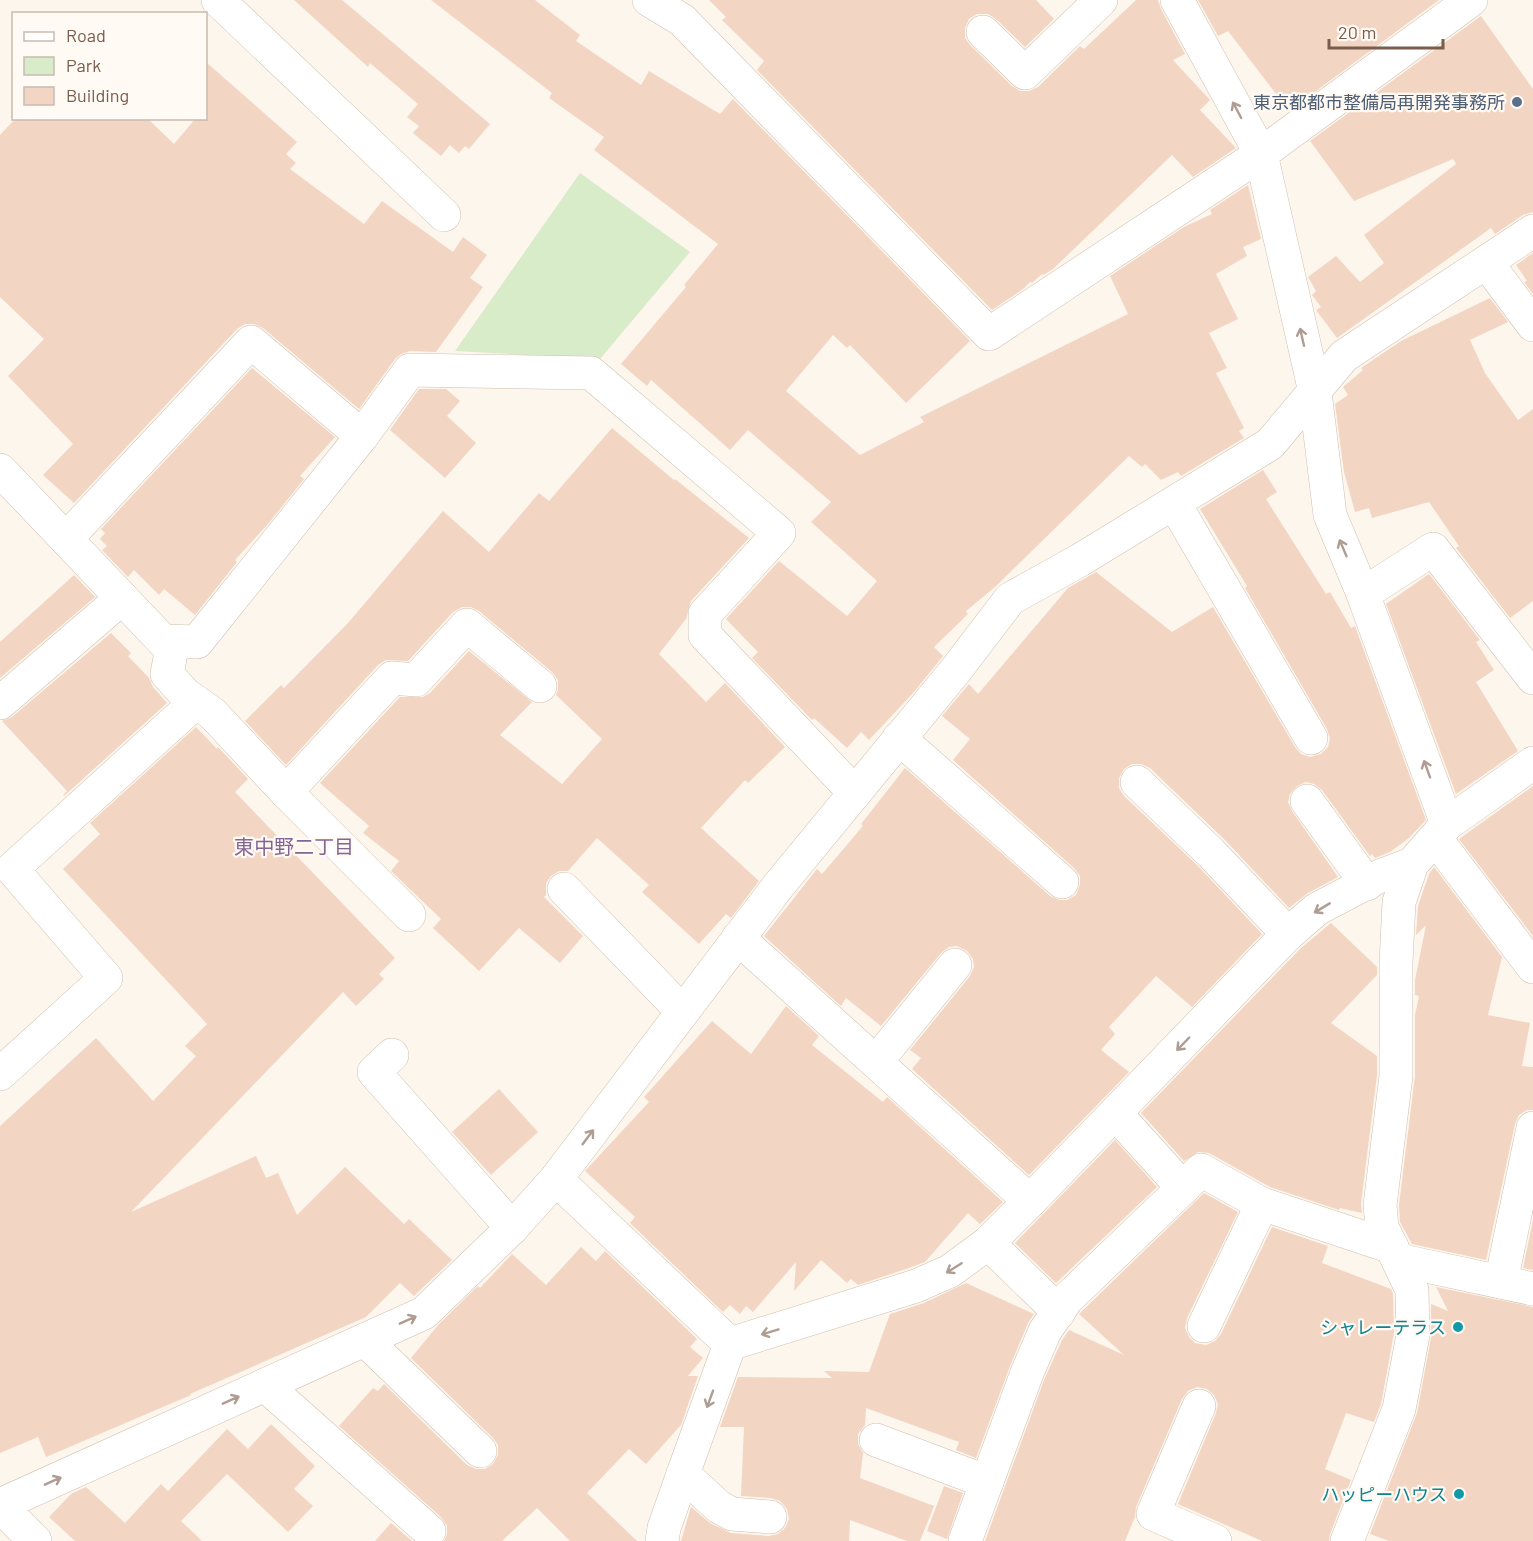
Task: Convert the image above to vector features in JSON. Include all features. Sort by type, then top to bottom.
[{"type":"street","points":[[218,0],[444,215]]},
{"type":"street","points":[[649,0],[688,10],[989,334],[1261,154],[1471,0]]},
{"type":"street","points":[[983,32],[1025,74],[1101,0]]},
{"type":"street","points":[[1177,0],[1261,154],[1315,392],[1330,515],[1363,594],[1441,832],[1533,967]]},
{"type":"street","points":[[35,1541],[0,1506],[424,1313],[512,1228],[556,1179],[778,885],[956,670],[1010,599],[1080,560],[1270,444],[1344,356],[1533,231]]},
{"type":"street","points":[[1487,262],[1533,325]]},
{"type":"street","points":[[66,539],[250,342],[362,436]]},
{"type":"street","points":[[0,470],[163,642],[196,642],[362,436],[410,370],[591,373],[779,533],[705,614],[705,635],[855,793]]},
{"type":"street","points":[[1174,502],[1311,738]]},
{"type":"street","points":[[1363,594],[1433,549],[1533,678]]},
{"type":"street","points":[[0,703],[122,598]]},
{"type":"street","points":[[286,792],[393,678],[416,680],[467,625],[540,686]]},
{"type":"street","points":[[173,642],[167,674],[185,694],[213,714],[286,792],[409,915]]},
{"type":"street","points":[[0,1074],[106,978],[12,869],[196,702]]},
{"type":"street","points":[[899,738],[1062,882]]},
{"type":"street","points":[[1352,1539],[1399,1409],[1413,1335],[1412,1290],[1382,1227],[1380,1205],[1396,1076],[1396,963],[1399,902],[1412,864],[1441,832],[1533,763]]},
{"type":"street","points":[[1137,782],[1211,853],[1288,934]]},
{"type":"street","points":[[1307,801],[1367,884]]},
{"type":"street","points":[[730,1344],[916,1286],[950,1271],[988,1243],[1116,1114],[1288,934],[1317,909],[1412,864]]},
{"type":"street","points":[[564,889],[682,1011]]},
{"type":"street","points":[[738,938],[1030,1201]]},
{"type":"street","points":[[884,1069],[955,965]]},
{"type":"street","points":[[884,1069],[941,1012]]},
{"type":"street","points":[[392,1055],[374,1072],[512,1228]]},
{"type":"street","points":[[1116,1114],[1183,1188]]},
{"type":"street","points":[[1501,1282],[1533,1128]]},
{"type":"street","points":[[965,1541],[1027,1373],[1045,1331],[1067,1299],[1201,1170],[1262,1204],[1395,1253],[1533,1289]]},
{"type":"street","points":[[556,1179],[730,1344]]},
{"type":"street","points":[[1204,1326],[1262,1204]]},
{"type":"street","points":[[988,1243],[1059,1312]]},
{"type":"street","points":[[365,1340],[480,1451]]},
{"type":"street","points":[[662,1541],[664,1528],[730,1344]]},
{"type":"street","points":[[265,1385],[429,1531]]},
{"type":"street","points":[[1199,1406],[1153,1514],[1215,1541]]},
{"type":"street","points":[[876,1440],[987,1482]]},
{"type":"street","points":[[683,1474],[702,1493],[732,1514],[770,1517]]},
{"type":"green space","points":[[580,173],[690,252],[600,359],[455,351]]},
{"type":"building","points":[[294,0],[342,0],[490,124],[469,149],[465,146],[459,153],[450,145],[441,156],[413,133],[419,126],[407,117],[418,104],[370,63],[368,67]]},
{"type":"building","points":[[431,0],[535,0],[580,35],[576,41],[641,85],[649,71],[720,114],[733,99],[970,341],[906,403],[850,345],[847,348],[833,335],[786,391],[860,455],[924,422],[920,417],[1128,314],[1110,276],[1184,227],[1212,214],[1210,210],[1248,185],[1261,239],[1243,247],[1247,256],[1216,274],[1238,319],[1209,333],[1227,368],[1216,373],[1244,428],[1239,431],[1244,438],[1181,476],[1178,472],[1161,480],[1145,464],[1142,467],[1129,456],[995,587],[966,611],[968,614],[934,647],[943,656],[914,692],[869,740],[861,732],[847,748],[814,718],[812,720],[752,658],[758,652],[726,619],[779,561],[847,616],[877,581],[811,522],[831,502],[748,430],[730,450],[651,380],[647,386],[621,364],[686,287],[684,285],[718,244],[594,150],[604,137],[549,98],[552,93]]},
{"type":"building","points":[[709,0],[1036,0],[1054,19],[1025,47],[988,14],[977,14],[969,19],[965,28],[965,38],[970,45],[1012,86],[1020,91],[1029,91],[1038,87],[1080,46],[1084,49],[1136,0],[1158,0],[1185,54],[1173,60],[1210,100],[1200,110],[1236,148],[1193,177],[1172,155],[1053,269],[1042,274],[1032,283],[1030,282],[992,310],[757,70],[764,61],[722,20],[726,17]]},
{"type":"building","points":[[1198,0],[1439,0],[1289,111],[1228,31],[1218,36]]},
{"type":"building","points":[[1481,16],[1533,89],[1533,212],[1523,215],[1495,234],[1491,228],[1337,338],[1316,310],[1321,307],[1312,295],[1316,291],[1308,277],[1336,256],[1360,282],[1384,263],[1364,235],[1456,164],[1453,159],[1354,201],[1310,141]]},
{"type":"building","points":[[207,63],[297,142],[286,154],[296,163],[290,169],[364,224],[382,201],[453,252],[463,237],[487,255],[470,278],[483,287],[436,352],[410,351],[401,354],[359,409],[263,328],[254,324],[245,324],[237,329],[74,503],[43,475],[73,444],[8,376],[44,339],[0,297],[0,135],[14,120],[149,120],[174,144],[194,120],[207,120]]},
{"type":"building","points":[[1533,253],[1533,294],[1516,265]]},
{"type":"building","points":[[1490,298],[1508,322],[1470,340],[1485,373],[1518,420],[1533,409],[1533,601],[1510,618],[1456,548],[1459,546],[1429,502],[1372,518],[1369,508],[1355,512],[1344,472],[1335,404],[1348,395],[1343,387],[1363,370],[1361,368],[1401,341]]},
{"type":"building","points":[[252,368],[335,437],[300,476],[304,479],[235,560],[237,562],[195,615],[164,589],[159,595],[134,570],[128,577],[102,550],[107,546],[100,539],[105,533],[101,529]]},
{"type":"building","points":[[419,389],[446,389],[460,401],[447,416],[476,443],[445,478],[390,430]]},
{"type":"building","points":[[612,428],[749,538],[691,601],[686,619],[659,654],[706,702],[725,683],[785,747],[748,783],[745,780],[701,828],[759,881],[731,918],[726,914],[699,944],[642,892],[649,885],[597,838],[568,871],[559,871],[546,883],[544,897],[583,936],[560,963],[519,928],[479,971],[433,928],[441,919],[391,871],[399,861],[363,833],[369,826],[320,783],[400,697],[423,697],[430,693],[469,651],[532,702],[500,735],[562,784],[602,739],[556,695],[558,680],[552,672],[479,611],[471,607],[462,607],[453,612],[408,661],[386,660],[378,665],[286,765],[245,721],[281,685],[284,688],[348,623],[443,511],[489,552],[539,493],[549,501]]},
{"type":"building","points":[[1263,470],[1277,492],[1266,499],[1326,594],[1330,592],[1351,628],[1355,626],[1426,820],[1409,838],[1390,852],[1375,858],[1372,854],[1370,856],[1322,790],[1306,782],[1297,786],[1290,794],[1288,802],[1292,811],[1338,877],[1308,893],[1289,908],[1225,840],[1150,768],[1141,764],[1132,764],[1124,769],[1119,778],[1119,788],[1124,796],[1198,866],[1262,934],[1192,1007],[1156,976],[1109,1027],[1115,1034],[1101,1050],[1129,1072],[1029,1175],[912,1069],[921,1058],[910,1050],[970,976],[974,967],[973,959],[967,951],[957,946],[949,947],[941,953],[881,1026],[846,998],[841,1006],[764,936],[817,869],[822,874],[863,826],[861,824],[905,768],[1050,896],[1059,900],[1067,900],[1076,895],[1080,885],[1080,876],[1074,868],[953,760],[970,739],[942,716],[969,684],[978,694],[1068,588],[1096,572],[1172,632],[1213,607],[1295,747],[1301,754],[1310,757],[1321,754],[1328,747],[1330,739],[1327,729],[1245,588],[1247,586],[1200,509]]},
{"type":"building","points":[[1429,574],[1480,640],[1476,642],[1494,670],[1476,682],[1518,751],[1456,794],[1386,604]]},
{"type":"building","points":[[74,575],[95,597],[0,678],[0,642]]},
{"type":"building","points":[[111,633],[131,653],[128,656],[149,678],[153,687],[167,703],[64,796],[67,791],[2,721],[12,717]]},
{"type":"building","points":[[196,727],[248,779],[235,792],[395,958],[379,974],[384,979],[356,1006],[343,992],[131,1212],[256,1156],[266,1178],[278,1173],[297,1215],[345,1167],[404,1224],[409,1219],[452,1260],[414,1296],[400,1283],[366,1317],[46,1457],[38,1437],[0,1453],[0,1126],[96,1038],[153,1101],[196,1056],[185,1046],[207,1024],[63,869],[100,834],[90,823]]},
{"type":"building","points":[[1533,786],[1533,936],[1459,839]]},
{"type":"building","points":[[1434,867],[1502,957],[1488,1015],[1530,1023],[1522,1066],[1533,1067],[1533,1110],[1527,1110],[1519,1115],[1515,1124],[1486,1260],[1412,1244],[1400,1222],[1399,1205],[1415,1076],[1415,1015],[1419,996],[1415,995],[1415,980],[1426,925],[1416,935],[1418,906],[1429,874]]},
{"type":"building","points":[[1331,923],[1377,967],[1377,975],[1331,1023],[1377,1056],[1377,1075],[1361,1203],[1362,1213],[1340,1208],[1339,1210],[1270,1187],[1209,1153],[1198,1152],[1184,1161],[1141,1113],[1301,948]]},
{"type":"building","points":[[786,1006],[819,1036],[812,1045],[883,1102],[887,1097],[1003,1202],[980,1224],[968,1213],[925,1262],[858,1285],[851,1279],[847,1283],[821,1260],[794,1291],[796,1262],[753,1312],[746,1306],[740,1314],[730,1305],[723,1312],[630,1223],[635,1217],[585,1171],[649,1102],[644,1097],[712,1021],[751,1054]]},
{"type":"building","points":[[499,1089],[538,1132],[491,1175],[452,1132]]},
{"type":"building","points":[[1115,1140],[1157,1187],[1056,1283],[1015,1243]]},
{"type":"building","points":[[1204,1193],[1238,1212],[1187,1318],[1185,1328],[1195,1343],[1206,1345],[1215,1341],[1221,1334],[1272,1227],[1328,1246],[1322,1263],[1391,1289],[1393,1294],[1394,1333],[1381,1404],[1374,1422],[1346,1413],[1325,1469],[1351,1480],[1329,1541],[1262,1541],[1178,1504],[1218,1404],[1214,1395],[1207,1389],[1197,1387],[1188,1391],[1182,1399],[1136,1507],[1135,1517],[1125,1541],[985,1541],[1044,1380],[1062,1340],[1069,1330],[1124,1355],[1079,1314]]},
{"type":"building","points":[[1533,1220],[1533,1270],[1523,1268]]},
{"type":"building","points":[[581,1247],[596,1261],[605,1251],[697,1339],[690,1347],[703,1358],[688,1376],[698,1376],[681,1425],[646,1464],[629,1449],[587,1493],[637,1541],[570,1541],[537,1508],[502,1541],[444,1541],[447,1526],[441,1517],[339,1426],[373,1388],[378,1391],[384,1384],[467,1465],[476,1469],[485,1469],[493,1464],[498,1455],[498,1445],[493,1438],[411,1358],[439,1324],[478,1286],[480,1288],[512,1254],[546,1285]]},
{"type":"building","points":[[966,1283],[1034,1314],[1010,1366],[976,1458],[956,1450],[959,1442],[866,1408],[865,1425],[858,1434],[858,1444],[863,1453],[860,1478],[934,1506],[920,1541],[907,1541],[850,1520],[849,1541],[681,1541],[691,1507],[710,1523],[731,1533],[769,1536],[778,1534],[785,1528],[789,1519],[787,1509],[780,1501],[771,1498],[741,1496],[744,1427],[720,1427],[738,1377],[832,1378],[824,1371],[869,1372],[890,1314],[924,1303]]},
{"type":"building","points":[[1436,1287],[1533,1307],[1533,1541],[1389,1541],[1370,1534],[1417,1413],[1431,1338],[1431,1304],[1448,1311]]},
{"type":"building","points":[[271,1424],[315,1466],[294,1489],[313,1506],[288,1532],[227,1474],[181,1521],[202,1541],[75,1541],[49,1517],[71,1494],[86,1487],[125,1523],[161,1484],[168,1491],[227,1429],[248,1449]]},
{"type":"building","points":[[944,1486],[963,1493],[947,1539],[927,1531]]},
{"type":"building","points":[[391,1523],[412,1541],[375,1541]]},
{"type":"place","name":"東京都都市整備局再開発事務所","points":[[1517,102]]},
{"type":"place","name":"シャレーテラス","points":[[1458,1327]]},
{"type":"place","name":"ハッピーハウス","points":[[1459,1494]]},
{"type":"district","name":"東中野二丁目","points":[[294,846]]}]
